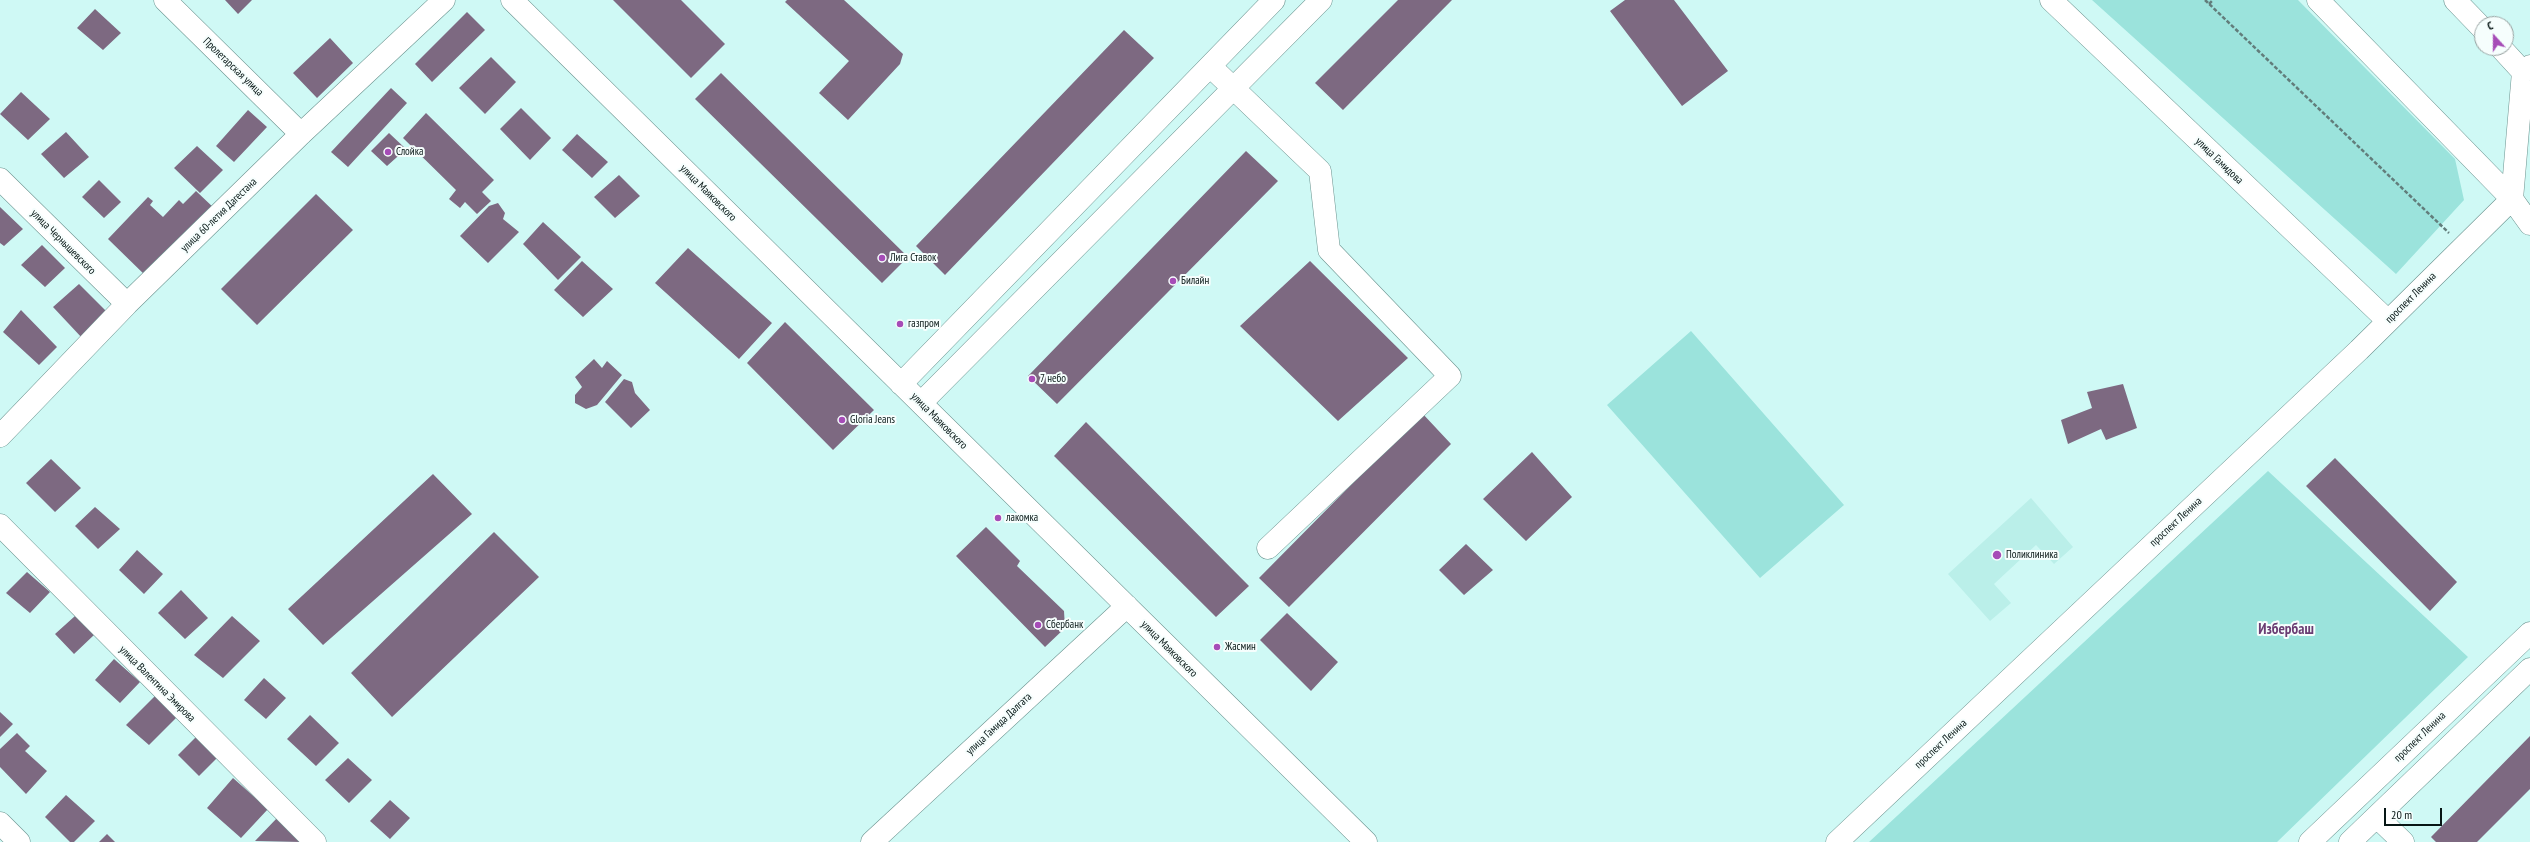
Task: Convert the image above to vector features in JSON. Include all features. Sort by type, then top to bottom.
[{"type":"street","name":"Пролетарская улица","points":[[164,0],[301,134]]},
{"type":"street","name":"улица 60-летия Дагестана","points":[[0,436],[127,304],[301,134],[444,0]]},
{"type":"street","name":"улица Маяковского","points":[[512,0],[1366,842]]},
{"type":"street","points":[[901,384],[1274,0]]},
{"type":"street","points":[[921,403],[1321,0]]},
{"type":"street","name":"улица Гамидова","points":[[2051,0],[2388,321]]},
{"type":"street","points":[[2318,0],[2512,199],[2530,224]]},
{"type":"street","points":[[2455,0],[2474,20]]},
{"type":"street","points":[[2511,56],[2527,69],[2512,199]]},
{"type":"street","points":[[1210,66],[1320,171],[1329,250],[1450,376],[1268,548]]},
{"type":"street","name":"улица Чернышевского","points":[[0,179],[127,304]]},
{"type":"street","name":"проспект Ленина","points":[[1837,842],[2388,321],[2462,246],[2512,199]]},
{"type":"street","name":"улица Валентина Эмирова","points":[[0,525],[315,842]]},
{"type":"street","name":"улица Гамида Далгата","points":[[872,842],[1127,606]]},
{"type":"street","name":"проспект Ленина","points":[[2310,842],[2530,633]]},
{"type":"street","points":[[2330,823],[2350,842],[2530,669]]},
{"type":"street","points":[[2377,817],[2403,842]]},
{"type":"street","points":[[0,823],[19,842]]},
{"type":"path","points":[[2205,0],[2462,246]]},
{"type":"path","points":[[2209,4],[2213,0]]},
{"type":"shaded area","points":[[2092,0],[2298,0],[2455,159],[2464,200],[2396,274]]},
{"type":"shaded area","points":[[1691,331],[1844,505],[1760,578],[1607,405]]},
{"type":"shaded area","points":[[2268,471],[2468,657],[2277,842],[1869,842]]},
{"type":"shaded area","name":"Поликлиника","points":[[2031,498],[2073,547],[2054,564],[2036,545],[1994,584],[2011,603],[1990,621],[1948,574]]},
{"type":"building","points":[[225,0],[252,0],[238,14]]},
{"type":"building","points":[[613,0],[681,0],[725,44],[691,78]]},
{"type":"building","points":[[787,0],[844,0],[903,54],[900,64],[848,120],[819,93],[849,61],[785,2]]},
{"type":"building","points":[[1398,0],[1452,0],[1343,110],[1315,83]]},
{"type":"building","points":[[1625,0],[1674,0],[1728,71],[1682,106],[1610,11]]},
{"type":"building","points":[[95,9],[121,33],[103,50],[77,28]]},
{"type":"building","points":[[467,12],[485,30],[432,82],[415,64]]},
{"type":"building","points":[[1124,30],[1154,58],[945,275],[916,246]]},
{"type":"building","points":[[330,38],[353,63],[317,98],[293,73]]},
{"type":"building","points":[[491,57],[516,82],[485,114],[459,88]]},
{"type":"building","points":[[721,73],[908,257],[882,283],[695,99]]},
{"type":"building","points":[[391,88],[407,103],[348,167],[331,152]]},
{"type":"building","points":[[21,92],[50,119],[28,140],[0,114]]},
{"type":"building","points":[[521,108],[551,138],[530,160],[500,129]]},
{"type":"building","points":[[248,110],[267,127],[234,162],[216,146]]},
{"type":"building","points":[[426,113],[494,180],[482,192],[491,201],[477,214],[465,202],[460,208],[449,199],[456,190],[403,138]]},
{"type":"building","points":[[66,132],[89,157],[64,178],[41,154]]},
{"type":"building","points":[[389,133],[406,149],[387,166],[371,151]]},
{"type":"building","points":[[577,134],[608,162],[592,178],[562,150]]},
{"type":"building","points":[[197,146],[223,170],[200,193],[174,168]]},
{"type":"building","points":[[1246,151],[1278,181],[1057,404],[1028,376]]},
{"type":"building","points":[[619,175],[640,196],[615,218],[594,197]]},
{"type":"building","points":[[99,180],[121,202],[104,218],[82,197]]},
{"type":"building","points":[[196,191],[215,209],[149,279],[108,239],[148,197],[153,201],[150,205],[163,217],[179,200],[183,204]]},
{"type":"building","points":[[316,194],[353,230],[257,325],[221,289]]},
{"type":"building","points":[[498,203],[505,213],[503,219],[519,232],[488,263],[460,236],[489,206]]},
{"type":"building","points":[[0,207],[23,229],[4,246],[0,243]]},
{"type":"building","points":[[543,222],[581,257],[558,280],[523,244]]},
{"type":"building","points":[[42,245],[65,268],[45,287],[21,265]]},
{"type":"building","points":[[688,248],[772,323],[739,359],[655,283]]},
{"type":"building","points":[[582,261],[613,289],[583,317],[554,290]]},
{"type":"building","points":[[1310,261],[1408,358],[1338,421],[1240,326]]},
{"type":"building","points":[[79,284],[110,315],[83,339],[53,307]]},
{"type":"building","points":[[21,310],[57,347],[39,365],[3,332]]},
{"type":"building","points":[[785,322],[874,410],[833,450],[747,363]]},
{"type":"building","points":[[594,359],[602,368],[607,361],[622,375],[597,405],[586,409],[575,403],[575,395],[582,387],[575,377]]},
{"type":"building","points":[[624,379],[632,382],[635,393],[650,410],[631,428],[605,402]]},
{"type":"building","points":[[2123,384],[2137,428],[2106,440],[2101,429],[2068,444],[2061,420],[2092,408],[2087,392]]},
{"type":"building","points":[[1422,413],[1451,444],[1289,607],[1259,578]]},
{"type":"building","points":[[1086,422],[1249,586],[1216,617],[1054,456]]},
{"type":"building","points":[[1532,452],[1572,497],[1526,541],[1483,499]]},
{"type":"building","points":[[2335,458],[2457,582],[2430,611],[2306,486]]},
{"type":"building","points":[[51,459],[81,488],[55,512],[26,483]]},
{"type":"building","points":[[433,474],[472,514],[323,645],[288,609]]},
{"type":"building","points":[[95,507],[120,529],[98,549],[75,526]]},
{"type":"building","points":[[986,527],[1020,561],[1017,566],[1064,611],[1065,628],[1045,647],[956,556]]},
{"type":"building","points":[[494,532],[539,577],[392,717],[351,673]]},
{"type":"building","points":[[1466,544],[1493,570],[1464,595],[1439,570]]},
{"type":"building","points":[[137,550],[163,574],[144,594],[119,570]]},
{"type":"building","points":[[27,572],[50,592],[30,613],[6,593]]},
{"type":"building","points":[[181,590],[208,618],[185,639],[158,613]]},
{"type":"building","points":[[1287,613],[1338,662],[1311,691],[1260,640]]},
{"type":"building","points":[[75,616],[94,635],[74,654],[55,634]]},
{"type":"building","points":[[232,616],[260,641],[223,678],[194,655]]},
{"type":"building","points":[[114,659],[140,682],[120,703],[95,680]]},
{"type":"building","points":[[264,678],[286,698],[266,719],[244,700]]},
{"type":"building","points":[[155,696],[177,717],[149,745],[126,725]]},
{"type":"building","points":[[0,712],[13,724],[0,737]]},
{"type":"building","points":[[310,715],[339,743],[316,766],[287,739]]},
{"type":"building","points":[[17,733],[30,746],[25,751],[47,771],[26,794],[0,767],[0,749]]},
{"type":"building","points":[[197,736],[218,757],[199,776],[178,755]]},
{"type":"building","points":[[2530,736],[2530,789],[2477,842],[2436,842],[2431,837]]},
{"type":"building","points":[[348,758],[372,780],[349,803],[325,780]]},
{"type":"building","points":[[233,778],[268,809],[241,838],[207,808]]},
{"type":"building","points":[[66,795],[95,821],[74,842],[70,842],[45,817]]},
{"type":"building","points":[[390,800],[410,818],[390,839],[370,821]]},
{"type":"building","points":[[277,818],[301,842],[255,841]]},
{"type":"building","points":[[107,834],[115,842],[99,842]]},
{"type":"place","name":"Слойка","points":[[388,152]]},
{"type":"place","name":"Лига Ставок","points":[[882,258]]},
{"type":"place","name":"Билайн","points":[[1173,281]]},
{"type":"place","name":"газпром","points":[[900,324]]},
{"type":"place","name":"7 небо","points":[[1032,379]]},
{"type":"place","name":"Gloria Jeans","points":[[842,420]]},
{"type":"place","name":"лакомка","points":[[998,518]]},
{"type":"place","name":"Поликлиника","points":[[1997,555]]},
{"type":"place","name":"Сбербанк","points":[[1038,625]]},
{"type":"place","name":"Жасмин","points":[[1217,647]]},
{"type":"district","name":"Избербаш","points":[[2286,630]]}]
